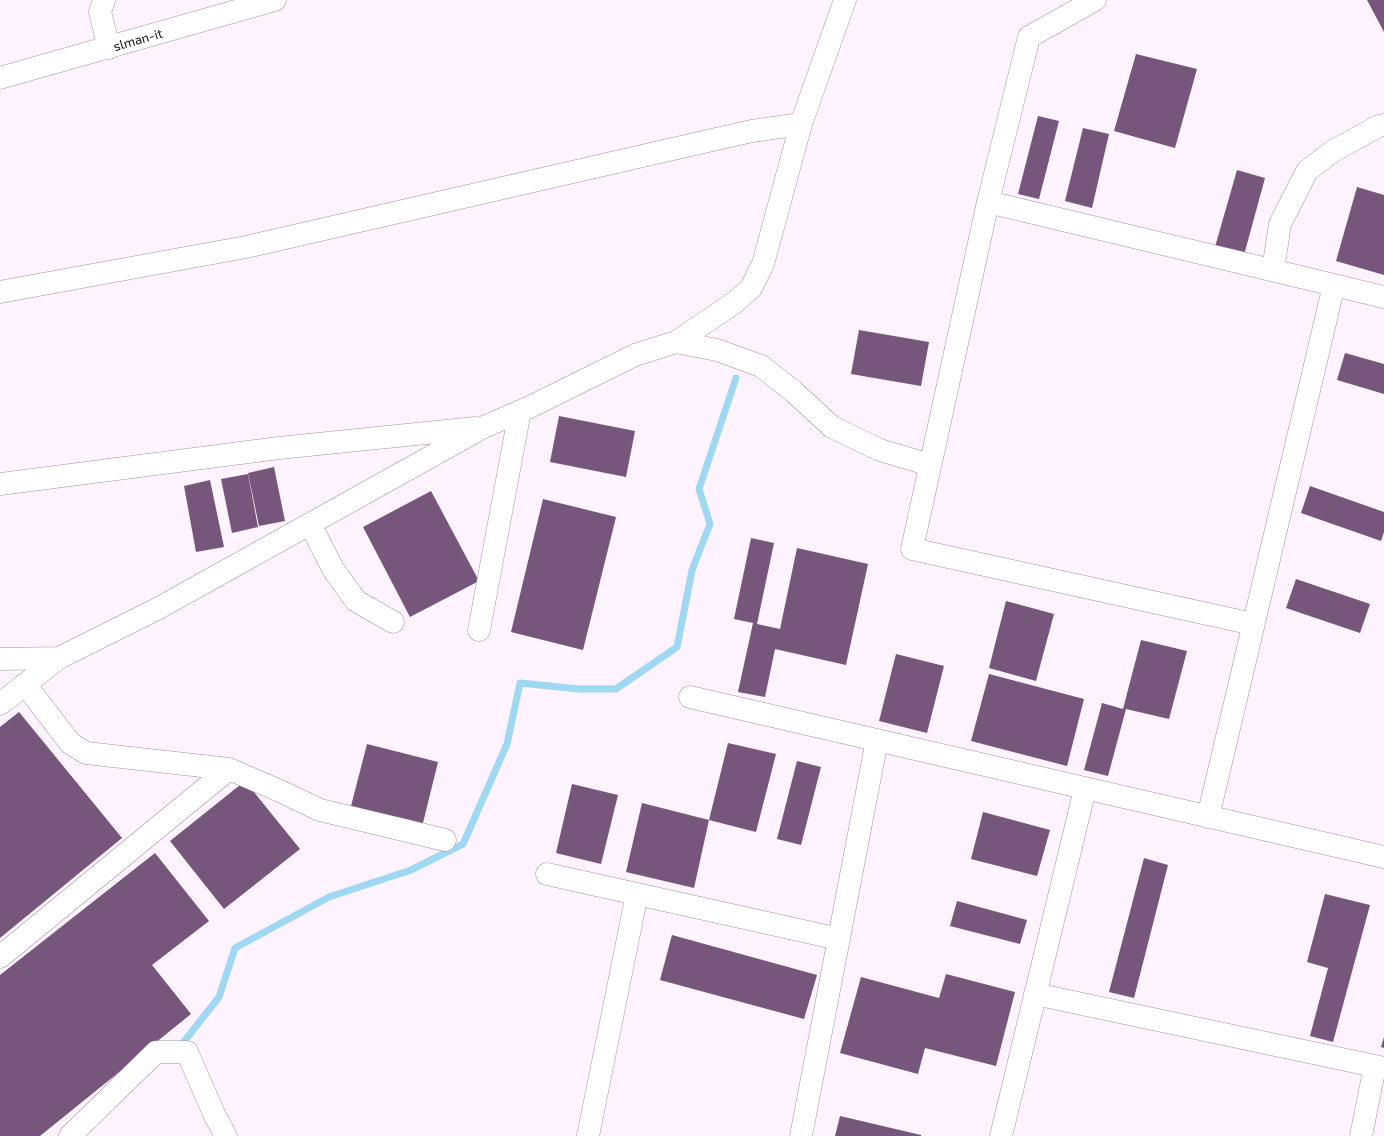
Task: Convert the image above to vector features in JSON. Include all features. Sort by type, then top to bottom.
[{"type":"street","points":[[104,0],[100,12],[109,48]]},
{"type":"street","name":"slman-it","points":[[0,78],[275,0]]},
{"type":"street","points":[[0,704],[59,658],[157,609],[484,427],[635,355],[676,342],[734,303],[751,288],[763,264],[801,124],[845,0]]},
{"type":"street","points":[[1095,0],[1029,37],[988,202],[912,549],[1254,624]]},
{"type":"street","points":[[0,292],[246,247],[752,131],[801,124]]},
{"type":"street","points":[[1273,270],[1280,224],[1307,171],[1333,150],[1379,126],[1384,125]]},
{"type":"street","points":[[988,202],[1384,297]]},
{"type":"street","points":[[1208,817],[1334,285]]},
{"type":"street","points":[[676,342],[717,350],[761,366],[793,391],[832,427],[880,450],[930,465]]},
{"type":"street","points":[[479,630],[520,411]]},
{"type":"street","points":[[0,484],[278,448],[484,427]]},
{"type":"street","points":[[310,524],[333,569],[356,601],[393,622]]},
{"type":"street","points":[[0,658],[59,658]]},
{"type":"street","points":[[25,684],[70,743],[86,753],[229,770],[280,791],[320,810],[445,840]]},
{"type":"street","points":[[690,697],[1384,857]]},
{"type":"street","points":[[801,1136],[877,740]]},
{"type":"street","points":[[0,957],[229,770]]},
{"type":"street","points":[[1001,1136],[1085,788]]},
{"type":"street","points":[[547,874],[839,939]]},
{"type":"street","points":[[588,1136],[637,894]]},
{"type":"street","points":[[1035,994],[1380,1068],[1361,1136]]},
{"type":"street","points":[[70,1136],[156,1052],[187,1052],[215,1116],[226,1136]]},
{"type":"building","points":[[1367,0],[1384,0],[1384,32]]},
{"type":"building","points":[[1136,54],[1197,69],[1175,148],[1114,131]]},
{"type":"building","points":[[1038,116],[1059,121],[1039,199],[1018,194]]},
{"type":"building","points":[[1083,128],[1109,134],[1092,208],[1065,201]]},
{"type":"building","points":[[1237,170],[1265,178],[1244,255],[1215,247]]},
{"type":"building","points":[[1357,187],[1384,195],[1384,275],[1336,261]]},
{"type":"building","points":[[859,330],[929,342],[921,386],[851,374]]},
{"type":"building","points":[[1345,353],[1384,364],[1384,394],[1337,380]]},
{"type":"building","points":[[559,416],[635,431],[626,477],[550,462]]},
{"type":"building","points":[[274,467],[285,521],[259,526],[248,473]]},
{"type":"building","points":[[248,474],[258,527],[232,533],[221,479]]},
{"type":"building","points":[[210,480],[224,547],[196,552],[184,486]]},
{"type":"building","points":[[1310,486],[1384,512],[1384,532],[1381,541],[1301,513]]},
{"type":"building","points":[[431,491],[479,581],[410,617],[363,527]]},
{"type":"building","points":[[543,499],[616,517],[583,650],[511,632]]},
{"type":"building","points":[[751,538],[774,543],[757,624],[780,629],[797,548],[868,564],[846,665],[775,649],[765,697],[738,692],[753,623],[734,619]]},
{"type":"building","points":[[1296,579],[1370,604],[1360,633],[1286,608]]},
{"type":"building","points":[[1006,601],[1054,614],[1036,681],[989,668]]},
{"type":"building","points":[[1141,640],[1187,651],[1169,719],[1126,709],[1108,776],[1084,770],[1102,703],[1123,709]]},
{"type":"building","points":[[896,654],[944,666],[927,733],[879,721]]},
{"type":"building","points":[[989,674],[1084,699],[1067,766],[971,741]]},
{"type":"building","points":[[19,712],[122,838],[0,938],[0,727]]},
{"type":"building","points":[[728,743],[776,754],[756,832],[709,820]]},
{"type":"building","points":[[367,744],[438,762],[422,827],[350,810]]},
{"type":"building","points":[[797,761],[821,767],[801,845],[777,839]]},
{"type":"building","points":[[245,781],[300,849],[224,909],[170,841]]},
{"type":"building","points":[[572,784],[618,795],[601,864],[556,853]]},
{"type":"building","points":[[642,803],[709,820],[694,888],[626,872]]},
{"type":"building","points":[[983,812],[1050,830],[1037,876],[971,859]]},
{"type":"building","points":[[155,853],[209,921],[152,965],[191,1014],[40,1136],[0,1136],[0,975]]},
{"type":"building","points":[[1144,858],[1168,865],[1134,998],[1109,992]]},
{"type":"building","points":[[1325,894],[1370,905],[1333,1042],[1310,1036],[1328,968],[1307,962]]},
{"type":"building","points":[[957,901],[1027,920],[1020,944],[950,926]]},
{"type":"building","points":[[672,935],[817,975],[804,1019],[660,980]]},
{"type":"building","points":[[946,974],[1015,992],[996,1066],[925,1048],[918,1074],[840,1053],[861,977],[939,998]]},
{"type":"building","points":[[1384,1037],[1384,1048],[1381,1047]]},
{"type":"building","points":[[840,1116],[921,1135],[921,1136],[835,1136]]},
{"type":"waterway","points":[[179,1048],[219,997],[235,948],[329,897],[411,870],[463,844],[507,744],[520,683],[579,689],[616,689],[677,647],[692,570],[710,524],[699,489],[736,378]]}]
